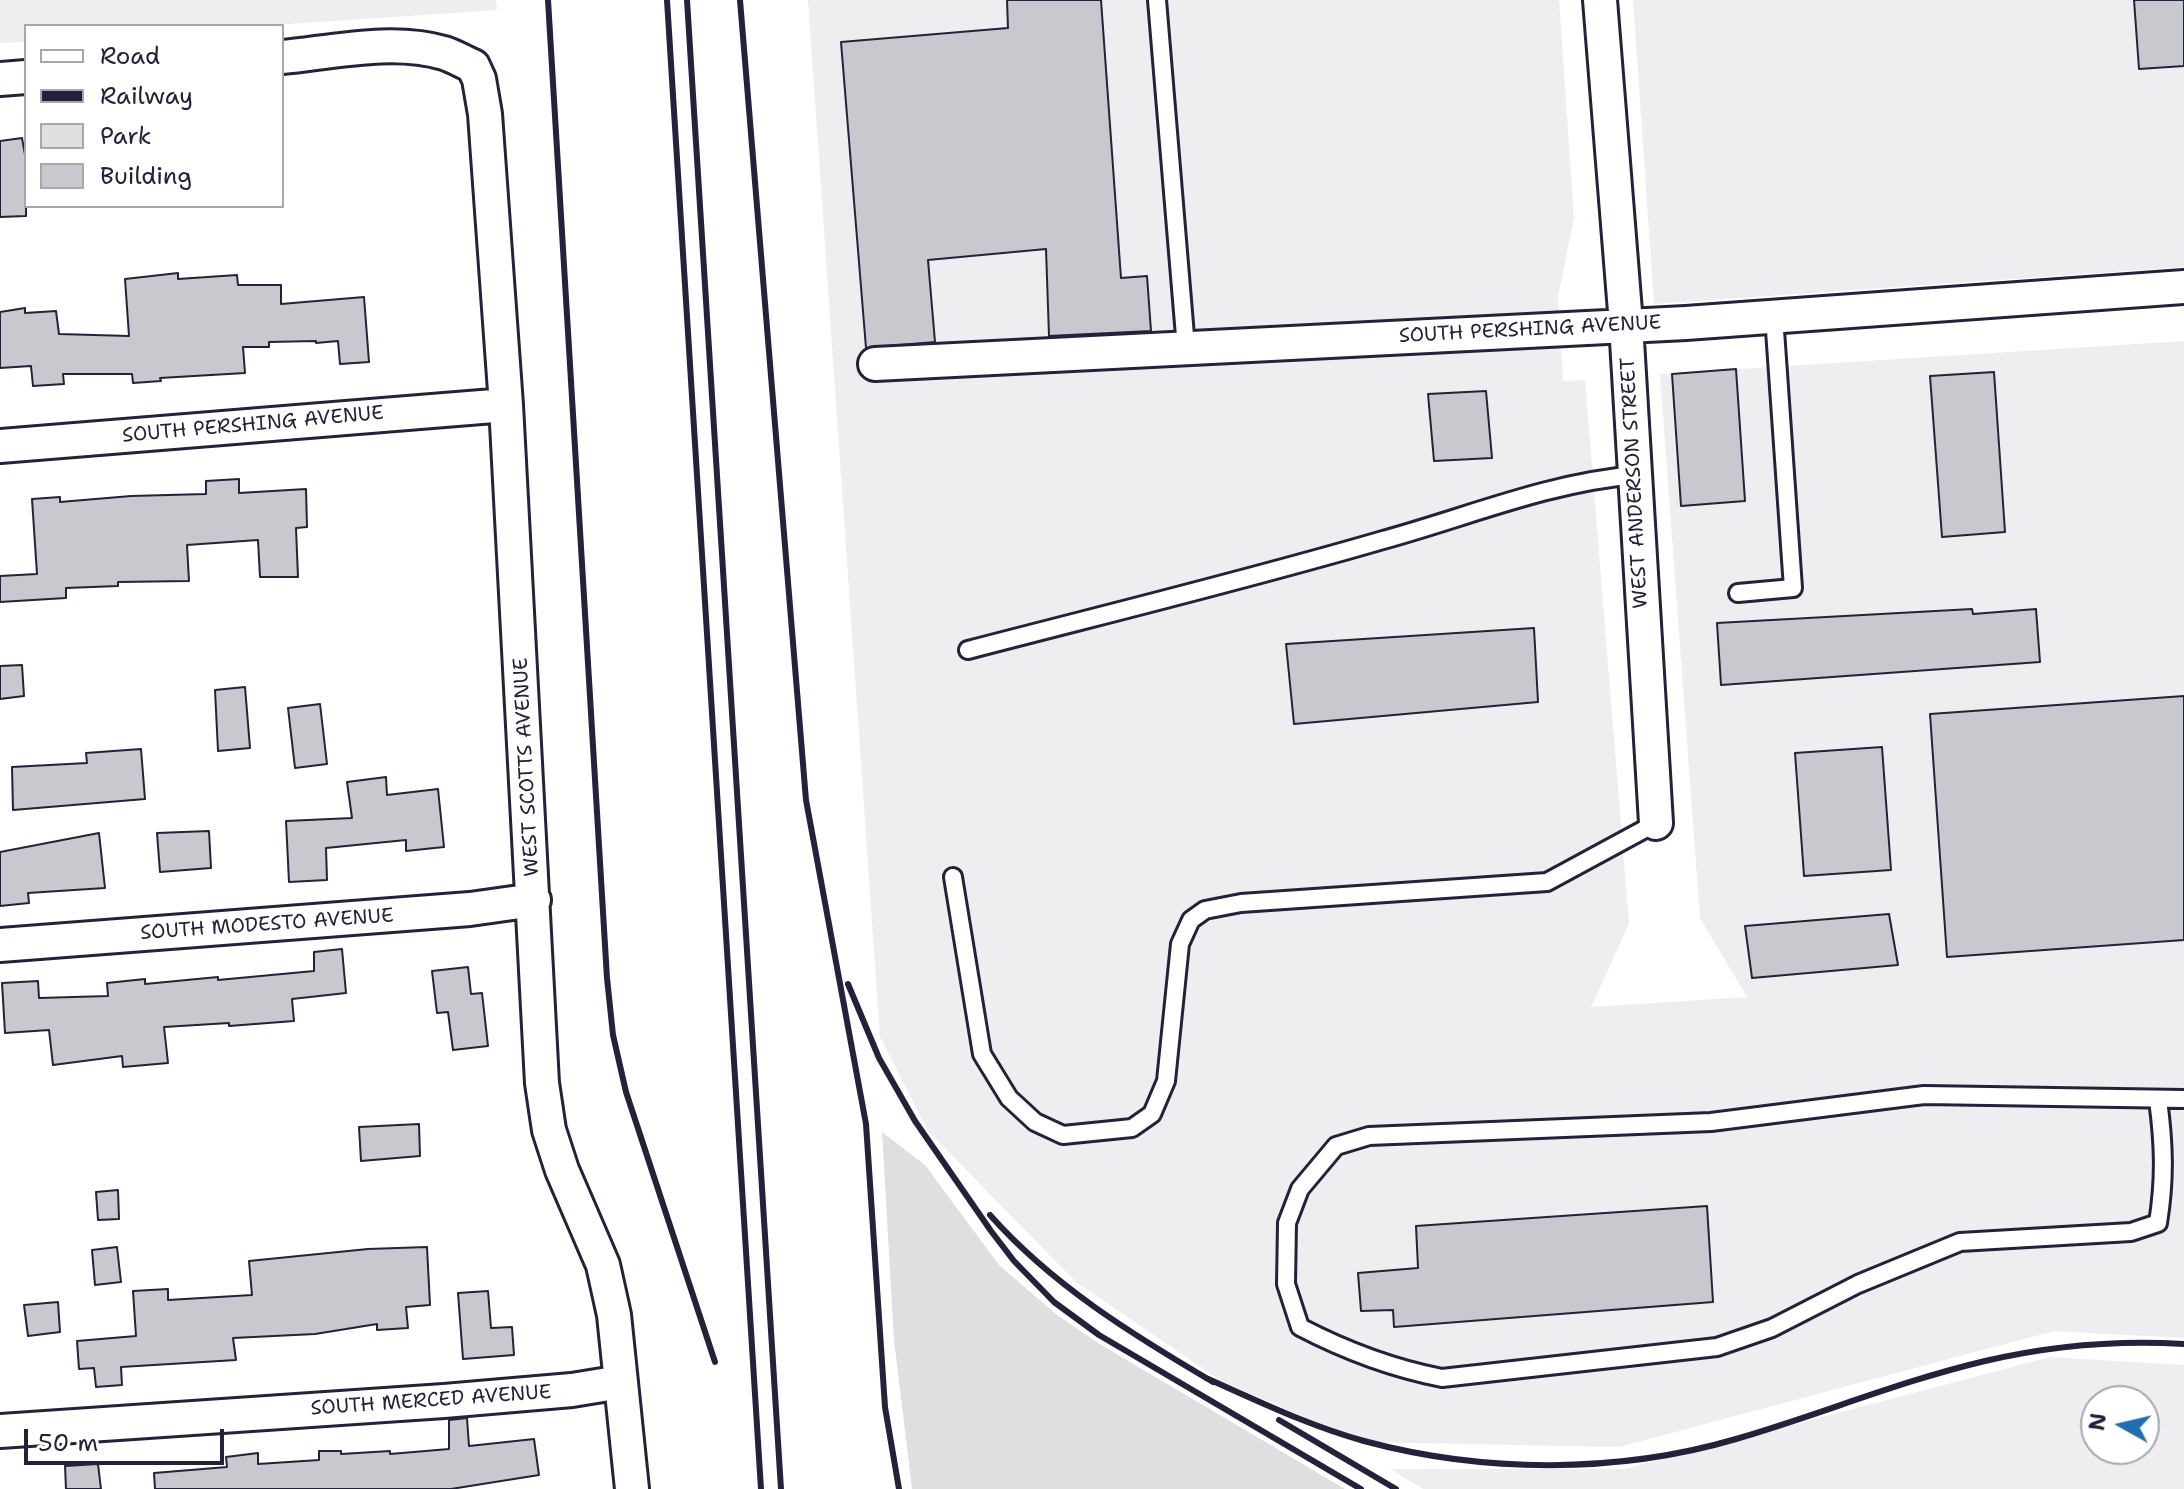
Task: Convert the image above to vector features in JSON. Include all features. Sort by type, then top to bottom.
[{"type":"street","name":"WEST ANDERSON STREET","points":[[1600,0],[1626,324],[1656,823]]},
{"type":"street","name":"WEST SCOTTS AVENUE","points":[[284,57],[406,47],[444,53],[473,66],[479,79],[506,405],[542,1083],[549,1130],[562,1170],[603,1265],[614,1315],[632,1489]]},
{"type":"street","points":[[0,79],[24,77]]},
{"type":"street","name":"SOUTH PERSHING AVENUE","points":[[875,364],[1774,316],[2184,287]]},
{"type":"street","name":"SOUTH PERSHING AVENUE","points":[[0,446],[506,405]]},
{"type":"street","name":"SOUTH MODESTO AVENUE","points":[[0,945],[470,909],[534,900]]},
{"type":"street","name":"SOUTH MERCED AVENUE","points":[[0,1431],[444,1401],[572,1390],[621,1382]]},
{"type":"lane","points":[[1157,0],[1186,348]]},
{"type":"lane","points":[[1738,593],[1793,588],[1774,316]]},
{"type":"lane","points":[[968,650],[1385,540],[1527,495],[1601,478],[1635,475]]},
{"type":"lane","points":[[953,877],[982,1054],[1009,1098],[1035,1122],[1063,1135],[1132,1128],[1152,1114],[1166,1081],[1180,944],[1191,920],[1205,910],[1241,903],[1547,882],[1656,823]]},
{"type":"lane","points":[[2158,1100],[2164,1144],[2164,1183],[2158,1223],[2131,1232],[1960,1242],[1858,1284],[1772,1328],[1717,1347],[1442,1378],[1402,1371],[1344,1350],[1300,1327],[1286,1284],[1287,1223],[1300,1189],[1336,1146],[1369,1136],[1711,1122],[1924,1095],[2184,1099]]},
{"type":"shaded area","points":[[0,0],[496,0],[497,10],[284,24],[24,24],[24,42],[0,43]]},
{"type":"shaded area","points":[[808,0],[1559,0],[1574,218],[1558,297],[1563,381],[1585,380],[1629,924],[1591,1007],[1747,997],[1700,918],[1660,374],[2184,341],[2184,1338],[2054,1331],[1619,1447],[1362,1442],[1221,1381],[1076,1282],[928,1131],[880,1037]]},
{"type":"shaded area","points":[[1633,0],[2184,0],[2184,267],[1654,304]]},
{"type":"shaded area","points":[[2050,1357],[2184,1365],[2184,1489],[1423,1489],[1390,1469],[1625,1469]]},
{"type":"green space","points":[[882,1132],[925,1165],[999,1265],[1056,1314],[1098,1343],[1345,1489],[912,1489],[894,1340]]},
{"type":"building","points":[[1007,0],[1101,0],[1121,278],[1147,276],[1151,331],[1049,336],[1046,249],[928,260],[935,342],[866,348],[841,42],[1008,28]]},
{"type":"building","points":[[2134,0],[2184,0],[2184,66],[2139,69]]},
{"type":"building","points":[[22,138],[26,216],[0,217],[0,141]]},
{"type":"building","points":[[178,273],[178,279],[237,275],[238,285],[281,285],[281,304],[364,297],[369,362],[340,364],[338,341],[316,341],[269,342],[269,347],[243,347],[245,373],[160,378],[161,381],[133,383],[132,374],[63,374],[64,384],[33,386],[31,366],[0,368],[0,312],[25,308],[25,313],[56,311],[59,334],[129,336],[125,279]]},
{"type":"building","points":[[1736,369],[1745,501],[1681,506],[1672,374]]},
{"type":"building","points":[[1994,372],[2005,532],[1942,537],[1930,376]]},
{"type":"building","points":[[1486,391],[1492,458],[1434,461],[1428,394]]},
{"type":"building","points":[[239,479],[239,493],[306,489],[307,527],[296,528],[298,577],[260,577],[258,540],[187,545],[189,581],[118,582],[118,586],[66,588],[66,598],[0,602],[0,576],[37,574],[32,499],[60,497],[60,502],[206,494],[206,481]]},
{"type":"building","points":[[1972,609],[1973,614],[2036,609],[2040,662],[1721,685],[1717,623]]},
{"type":"building","points":[[1534,628],[1538,702],[1294,724],[1286,644]]},
{"type":"building","points":[[22,665],[24,696],[0,699],[0,666]]},
{"type":"building","points":[[245,687],[250,748],[218,751],[215,690]]},
{"type":"building","points":[[2184,696],[2184,940],[1947,957],[1930,714]]},
{"type":"building","points":[[320,704],[327,764],[295,768],[288,708]]},
{"type":"building","points":[[1882,747],[1891,870],[1804,876],[1795,753]]},
{"type":"building","points":[[141,749],[145,799],[13,810],[12,767],[87,763],[86,753]]},
{"type":"building","points":[[386,777],[387,795],[438,789],[444,847],[406,851],[406,840],[326,848],[327,880],[289,882],[286,821],[352,818],[347,782]]},
{"type":"building","points":[[209,831],[211,868],[160,872],[157,833]]},
{"type":"building","points":[[99,833],[105,888],[28,893],[29,903],[0,906],[0,852]]},
{"type":"building","points":[[1889,914],[1898,965],[1752,978],[1745,926]]},
{"type":"building","points":[[342,949],[346,993],[292,999],[294,1021],[164,1027],[168,1063],[123,1067],[122,1056],[53,1065],[49,1030],[5,1033],[2,983],[38,981],[39,998],[108,996],[107,983],[145,979],[145,984],[218,977],[218,980],[314,971],[314,952]]},
{"type":"building","points":[[468,967],[471,994],[482,993],[488,1046],[453,1050],[448,1012],[437,1013],[432,971]]},
{"type":"building","points":[[419,1124],[420,1156],[361,1161],[359,1127]]},
{"type":"building","points":[[118,1190],[119,1219],[98,1220],[96,1192]]},
{"type":"building","points":[[1707,1206],[1713,1302],[1394,1327],[1393,1310],[1361,1311],[1358,1273],[1418,1268],[1416,1226]]},
{"type":"building","points":[[117,1247],[121,1282],[95,1285],[92,1250]]},
{"type":"building","points":[[427,1247],[430,1305],[406,1307],[408,1328],[377,1330],[377,1324],[315,1334],[233,1338],[236,1360],[121,1367],[122,1385],[96,1387],[94,1368],[79,1369],[77,1341],[136,1336],[133,1291],[168,1289],[168,1300],[252,1295],[249,1261],[368,1249]]},
{"type":"building","points":[[488,1291],[491,1328],[512,1327],[514,1355],[463,1359],[458,1293]]},
{"type":"building","points":[[58,1302],[60,1332],[28,1336],[24,1305]]},
{"type":"building","points":[[467,1418],[469,1446],[534,1439],[539,1475],[451,1489],[155,1489],[154,1473],[227,1467],[226,1457],[258,1453],[258,1464],[319,1460],[319,1451],[341,1451],[341,1454],[390,1451],[390,1454],[449,1449],[449,1420]]},
{"type":"building","points":[[98,1464],[101,1489],[66,1489],[65,1466]]},
{"type":"railway","points":[[548,0],[607,978],[613,1035],[626,1092],[715,1362]]},
{"type":"railway","points":[[667,0],[761,1489]]},
{"type":"railway","points":[[687,0],[781,1489]]},
{"type":"railway","points":[[740,0],[806,800],[866,1124],[885,1407],[899,1489]]},
{"type":"railway","points":[[848,984],[879,1058],[915,1121],[1014,1261],[1054,1302],[1099,1335],[1361,1489]]},
{"type":"railway","points":[[990,1215],[1040,1264],[1095,1307],[1213,1382]]},
{"type":"railway","points":[[1206,1378],[1304,1421],[1364,1441],[1456,1459],[1550,1465],[1644,1459],[1691,1450],[1767,1430],[1922,1378],[2009,1356],[2109,1344],[2184,1344]]},
{"type":"railway","points":[[1279,1420],[1396,1489]]}]
